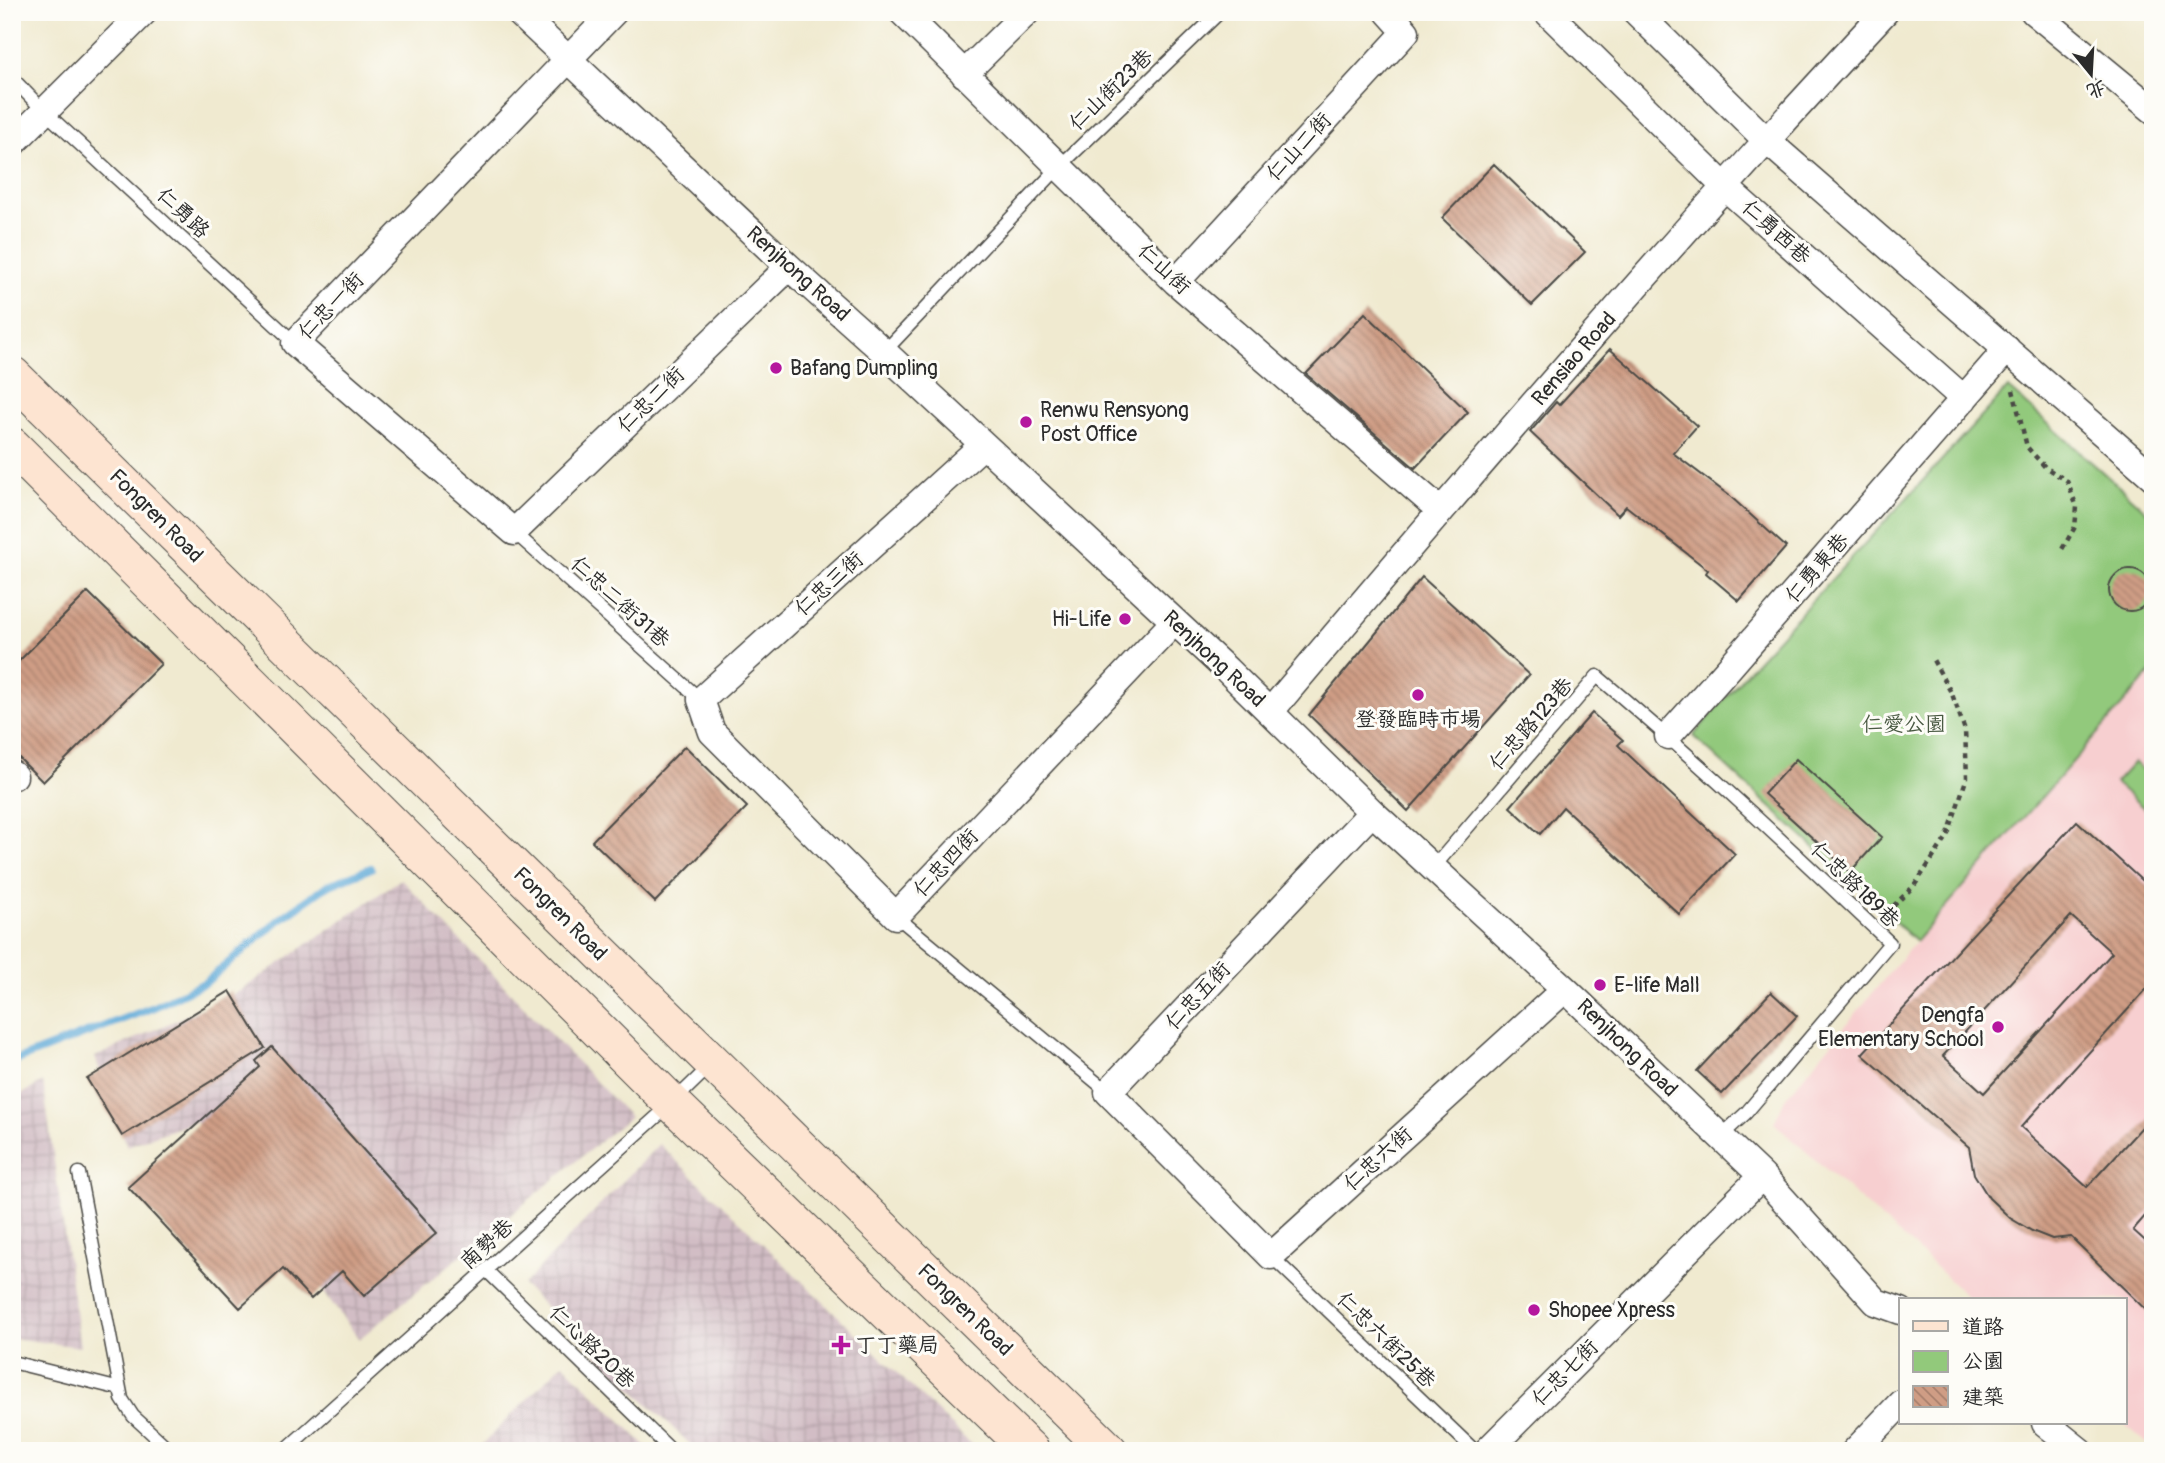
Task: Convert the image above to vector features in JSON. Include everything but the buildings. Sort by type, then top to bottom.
[{"type":"main road","name":"Fongren Road","points":[[12,375],[1110,1451]]},
{"type":"main road","points":[[12,446],[673,1103],[1031,1451]]},
{"type":"street","points":[[12,144],[144,12]]},
{"type":"street","name":"Renjhong Road","points":[[518,12],[789,267],[1174,622],[1371,812],[1565,989],[1762,1176],[1875,1302],[1899,1310]]},
{"type":"street","name":"仁忠一街","points":[[514,532],[295,343],[614,12]]},
{"type":"street","name":"仁山街","points":[[902,12],[1176,282],[1441,511]]},
{"type":"street","points":[[964,74],[1027,12]]},
{"type":"street","name":"仁山二街","points":[[1176,282],[1406,32],[1388,12]]},
{"type":"street","name":"仁勇西巷","points":[[1547,12],[1724,187],[1964,399]]},
{"type":"street","points":[[1636,12],[1766,140],[2153,477]]},
{"type":"street","name":"Rensiao Road","points":[[1270,712],[1441,511],[1724,187],[1885,12]]},
{"type":"street","points":[[2034,12],[2153,110]]},
{"type":"street","name":"仁忠二街","points":[[514,532],[789,267]]},
{"type":"street","points":[[1964,399],[2007,349]]},
{"type":"street","name":"仁勇東巷","points":[[1668,736],[1964,399]]},
{"type":"street","name":"仁忠三街","points":[[701,700],[983,445]]},
{"type":"street","name":"仁忠四街","points":[[701,700],[712,732],[896,916],[1174,622]]},
{"type":"street","name":"仁忠五街","points":[[1108,1092],[1371,812]]},
{"type":"street","name":"仁忠六街","points":[[1270,1256],[1565,989]]},
{"type":"street","points":[[1108,1092],[1270,1256]]},
{"type":"street","name":"仁忠七街","points":[[1487,1451],[1762,1176]]},
{"type":"street","points":[[1855,1451],[1899,1405]]},
{"type":"street","points":[[2046,1424],[2080,1451]]},
{"type":"lane","name":"仁山街23巷","points":[[884,352],[1059,167],[1220,12]]},
{"type":"lane","name":"仁勇路","points":[[12,78],[44,111],[295,343]]},
{"type":"lane","name":"仁忠二街31巷","points":[[514,532],[701,700]]},
{"type":"lane","name":"仁忠路123巷","points":[[1433,868],[1597,676],[1668,736]]},
{"type":"lane","name":"仁忠路189巷","points":[[1668,736],[1890,943],[1746,1113],[1720,1138]]},
{"type":"lane","points":[[896,916],[1108,1092]]},
{"type":"lane","name":"南勢巷","points":[[284,1451],[673,1103],[713,1063]]},
{"type":"lane","points":[[79,1173],[122,1399],[134,1416],[171,1451]]},
{"type":"lane","name":"仁忠六街25巷","points":[[1270,1256],[1475,1451]]},
{"type":"lane","name":"仁心路20巷","points":[[486,1270],[672,1451]]},
{"type":"lane","points":[[12,1362],[120,1388]]},
{"type":"path","points":[[2007,349],[2014,398],[2027,447],[2045,467],[2067,481],[2077,507],[2075,527],[2061,551]]},
{"type":"path","points":[[1872,926],[1914,886],[1947,837],[1967,777],[1965,730],[1952,694],[1933,660]]},
{"type":"shaded area","name":"Dengfa Elementary School","points":[[2153,670],[2153,1448],[2124,1424],[2126,1298],[1968,1298],[1774,1123],[1785,1099],[1904,955]]},
{"type":"shaded area","points":[[401,879],[630,1117],[359,1339],[196,1121],[127,1146],[95,1057],[240,991]]},
{"type":"shaded area","points":[[43,1082],[80,1347],[12,1338],[12,1100]]},
{"type":"shaded area","points":[[659,1144],[978,1451],[697,1451],[523,1285]]},
{"type":"shaded area","points":[[563,1363],[651,1451],[476,1451]]},
{"type":"green space","name":"仁愛公園","points":[[2008,388],[2153,517],[2153,670],[1916,941],[1693,736],[1753,665]]},
{"type":"green space","points":[[2134,762],[2153,779],[2153,816],[2115,783]]},
{"type":"waterway","points":[[12,1062],[154,1007],[206,982],[279,920],[327,886],[371,868]]},
{"type":"place","name":"Bafang Dumpling","points":[[776,368]]},
{"type":"place","name":"Renwu Rensyong Post Office","points":[[1026,422]]},
{"type":"place","name":"Hi-Life","points":[[1125,619]]},
{"type":"place","name":"登發臨時市場","points":[[1418,695]]},
{"type":"place","name":"E-life Mall","points":[[1600,985]]},
{"type":"place","name":"Dengfa Elementary School","points":[[1998,1027]]},
{"type":"place","name":"Shopee Xpress","points":[[1534,1310]]},
{"type":"place","name":"丁丁藥局","points":[[841,1345]]}]
